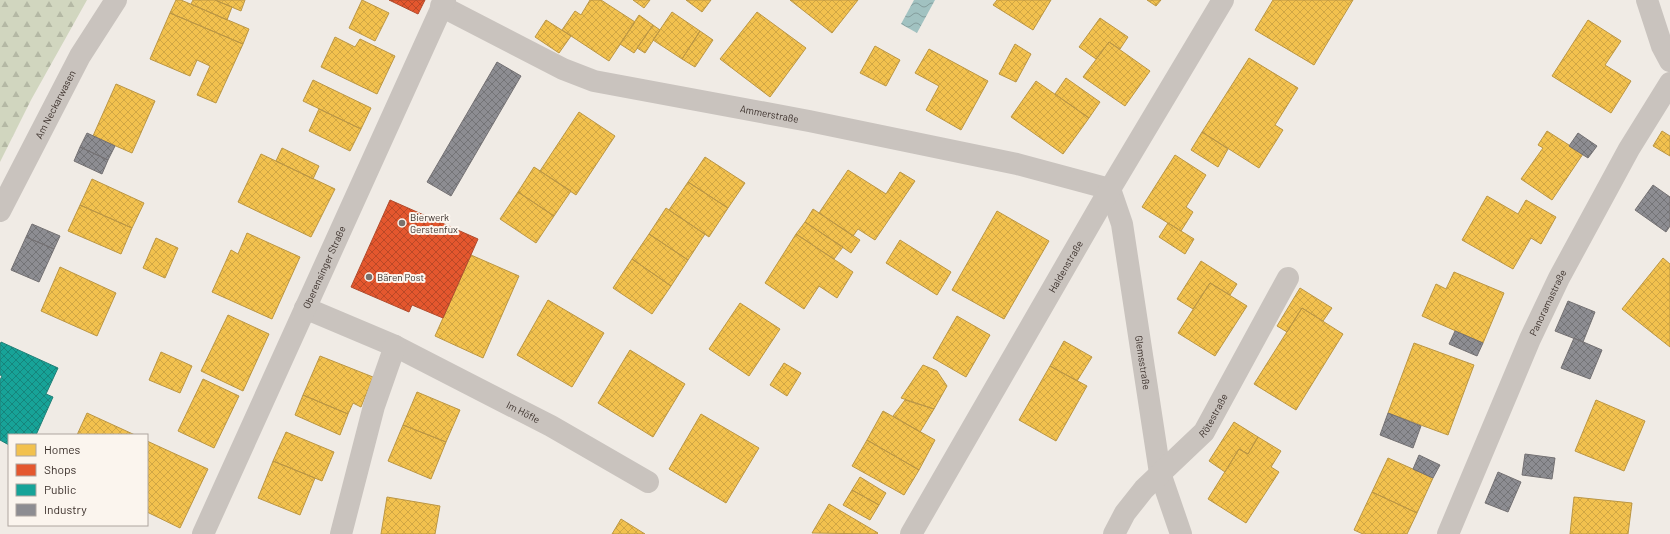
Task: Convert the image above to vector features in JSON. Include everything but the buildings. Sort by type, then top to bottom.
[{"type":"street","name":"Am Neckarwasen","points":[[0,212],[80,56],[116,0]]},
{"type":"street","name":"Haldenstraße","points":[[911,534],[1110,189],[1223,0]]},
{"type":"street","points":[[1647,0],[1662,46],[1670,61]]},
{"type":"street","name":"Ammerstraße","points":[[443,3],[563,69],[594,81],[809,121],[1017,164],[1110,189]]},
{"type":"street","name":"Oberensinger Straße","points":[[206,533],[305,308],[443,3]]},
{"type":"street","name":"Panoramastraße","points":[[1448,534],[1530,339],[1559,278],[1629,149],[1670,82]]},
{"type":"street","name":"Glemsstraße","points":[[1110,189],[1122,224],[1160,473],[1181,534]]},
{"type":"street","name":"Rötestraße","points":[[1114,534],[1126,513],[1144,489],[1204,432],[1288,278]]},
{"type":"street","name":"Im Höfle","points":[[305,308],[395,346],[551,426],[648,482]]},
{"type":"street","points":[[341,534],[374,406],[395,346]]},
{"type":"green space","points":[[0,0],[87,0],[31,100],[0,162]]},
{"type":"water","points":[[914,0],[935,0],[917,33],[901,24]]},
{"type":"place","name":"Bierwerk Gerstenfux","points":[[402,223]]},
{"type":"place","name":"Bären Post","points":[[369,277]]}]
